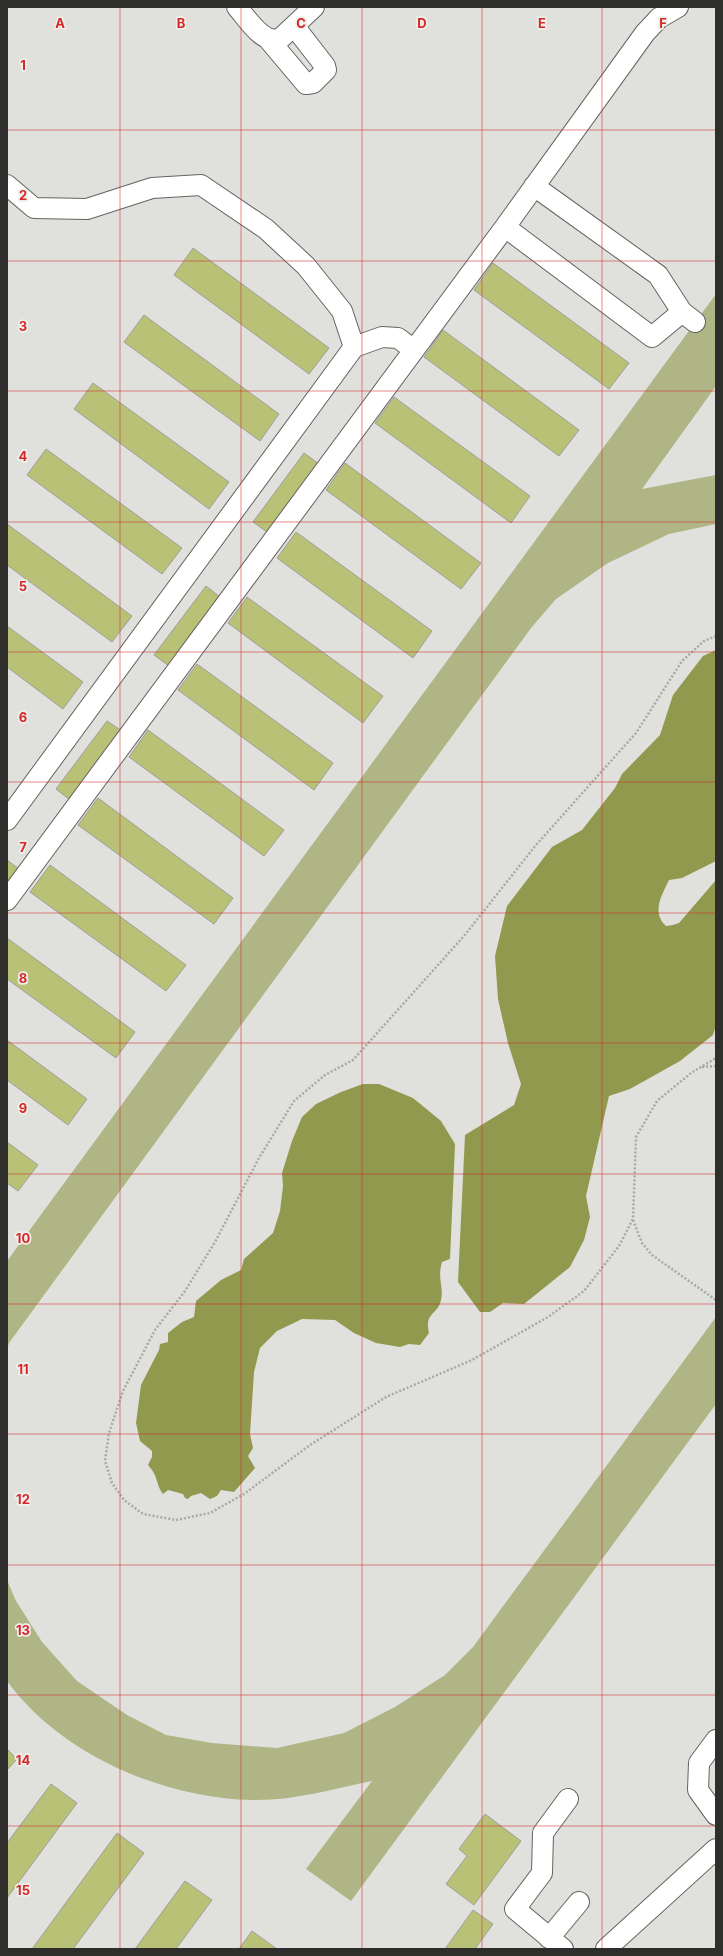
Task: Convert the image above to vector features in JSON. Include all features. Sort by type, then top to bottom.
[{"type":"street","points":[[237,7],[262,34],[270,40],[306,84],[313,83],[326,70],[325,66],[294,26]]},
{"type":"street","points":[[270,40],[276,41],[281,38],[314,7]]},
{"type":"street","points":[[7,900],[505,227],[645,33],[659,18],[678,7]]},
{"type":"street","points":[[7,185],[34,208],[87,209],[152,188],[201,185],[266,229],[306,266],[342,310],[354,347]]},
{"type":"street","points":[[505,227],[652,337],[688,317],[658,274],[534,186]]},
{"type":"street","points":[[7,820],[354,347],[382,337],[398,338],[414,350]]},
{"type":"street","points":[[716,1740],[699,1763],[698,1790],[716,1815]]},
{"type":"street","points":[[568,1799],[543,1833],[542,1873],[515,1909],[556,1943],[579,1902]]},
{"type":"street","points":[[606,1949],[716,1849]]},
{"type":"path","points":[[633,1219],[619,1246],[584,1291],[548,1317],[472,1360],[386,1397],[310,1445],[244,1494],[210,1513],[176,1520],[143,1514],[124,1500],[112,1483],[105,1461],[109,1433],[123,1391],[155,1330],[184,1290],[215,1242],[259,1158],[294,1101],[325,1076],[353,1060],[464,936],[536,845],[636,733],[682,661],[704,641],[716,636]]},
{"type":"path","points":[[716,1058],[700,1068],[657,1101],[636,1137],[633,1219],[642,1243],[652,1255],[716,1300]]},
{"type":"path","points":[[700,1068],[716,1066]]},
{"type":"shaded area","points":[[716,294],[716,386],[642,489],[716,475],[716,524],[669,534],[608,563],[556,599],[531,628],[9,1343],[7,1349],[7,1261]]},
{"type":"shaded area","points":[[716,650],[716,861],[682,878],[669,880],[659,903],[659,915],[666,926],[679,923],[716,880],[716,1026],[713,1035],[680,1061],[630,1089],[609,1096],[586,1196],[590,1217],[584,1240],[570,1267],[524,1304],[503,1303],[490,1312],[480,1312],[458,1282],[465,1135],[514,1105],[521,1084],[508,1043],[498,999],[495,956],[507,906],[552,847],[582,830],[615,788],[622,774],[660,735],[673,695],[703,656]]},
{"type":"shaded area","points":[[363,1084],[379,1084],[413,1098],[441,1121],[455,1144],[450,1259],[442,1262],[440,1278],[442,1295],[437,1309],[428,1321],[429,1333],[420,1345],[409,1344],[400,1347],[376,1343],[354,1333],[335,1320],[302,1319],[277,1331],[260,1348],[254,1372],[250,1434],[253,1448],[248,1456],[255,1468],[234,1492],[221,1490],[217,1496],[210,1499],[201,1493],[191,1496],[188,1499],[185,1498],[183,1494],[168,1490],[163,1494],[154,1473],[148,1465],[152,1457],[152,1451],[140,1441],[136,1423],[141,1385],[159,1350],[160,1344],[168,1342],[168,1333],[182,1322],[194,1317],[196,1301],[221,1280],[241,1270],[244,1259],[273,1233],[280,1211],[283,1186],[282,1173],[292,1141],[302,1117],[316,1104],[341,1092]]},
{"type":"shaded area","points":[[716,1317],[716,1404],[351,1901],[306,1869],[372,1781],[297,1797],[267,1800],[218,1797],[184,1791],[150,1781],[116,1768],[85,1751],[56,1731],[29,1707],[7,1681],[7,1580],[16,1601],[42,1642],[77,1681],[127,1715],[166,1735],[212,1743],[277,1748],[344,1733],[395,1707],[445,1675],[473,1647]]},
{"type":"building","points":[[193,248],[329,348],[309,374],[174,275]]},
{"type":"building","points":[[493,263],[629,363],[609,389],[474,290]]},
{"type":"building","points":[[144,315],[279,414],[260,441],[124,342]]},
{"type":"building","points":[[443,330],[579,430],[559,456],[424,357]]},
{"type":"building","points":[[93,383],[229,482],[209,509],[74,409]]},
{"type":"building","points":[[394,397],[530,496],[511,523],[375,423]]},
{"type":"building","points":[[46,449],[182,548],[162,574],[27,475]]},
{"type":"building","points":[[304,453],[319,464],[267,532],[253,522]]},
{"type":"building","points":[[345,463],[481,563],[461,589],[326,490]]},
{"type":"building","points":[[7,524],[132,616],[112,642],[7,565]]},
{"type":"building","points":[[296,532],[432,631],[413,658],[277,558]]},
{"type":"building","points":[[206,586],[220,597],[169,666],[154,655]]},
{"type":"building","points":[[247,597],[383,696],[363,723],[228,623]]},
{"type":"building","points":[[7,626],[83,682],[63,709],[7,667]]},
{"type":"building","points":[[197,664],[333,763],[314,790],[178,690]]},
{"type":"building","points":[[107,721],[122,731],[70,800],[56,789]]},
{"type":"building","points":[[148,730],[284,830],[264,856],[129,757]]},
{"type":"building","points":[[98,798],[233,898],[214,924],[78,825]]},
{"type":"building","points":[[7,860],[19,869],[7,885]]},
{"type":"building","points":[[50,865],[186,965],[166,991],[30,892]]},
{"type":"building","points":[[7,938],[135,1032],[116,1058],[7,979]]},
{"type":"building","points":[[7,1040],[87,1099],[68,1125],[7,1080]]},
{"type":"building","points":[[7,1142],[38,1165],[18,1191],[7,1183]]},
{"type":"building","points":[[7,1749],[17,1759],[7,1770]]},
{"type":"building","points":[[51,1784],[77,1803],[7,1898],[7,1843]]},
{"type":"building","points":[[485,1814],[521,1841],[474,1905],[446,1884],[467,1856],[459,1849]]},
{"type":"building","points":[[117,1833],[144,1853],[73,1949],[32,1949]]},
{"type":"building","points":[[185,1881],[212,1900],[176,1949],[135,1949]]},
{"type":"building","points":[[473,1910],[493,1924],[475,1949],[445,1949]]},
{"type":"building","points":[[252,1931],[277,1949],[239,1949]]}]
